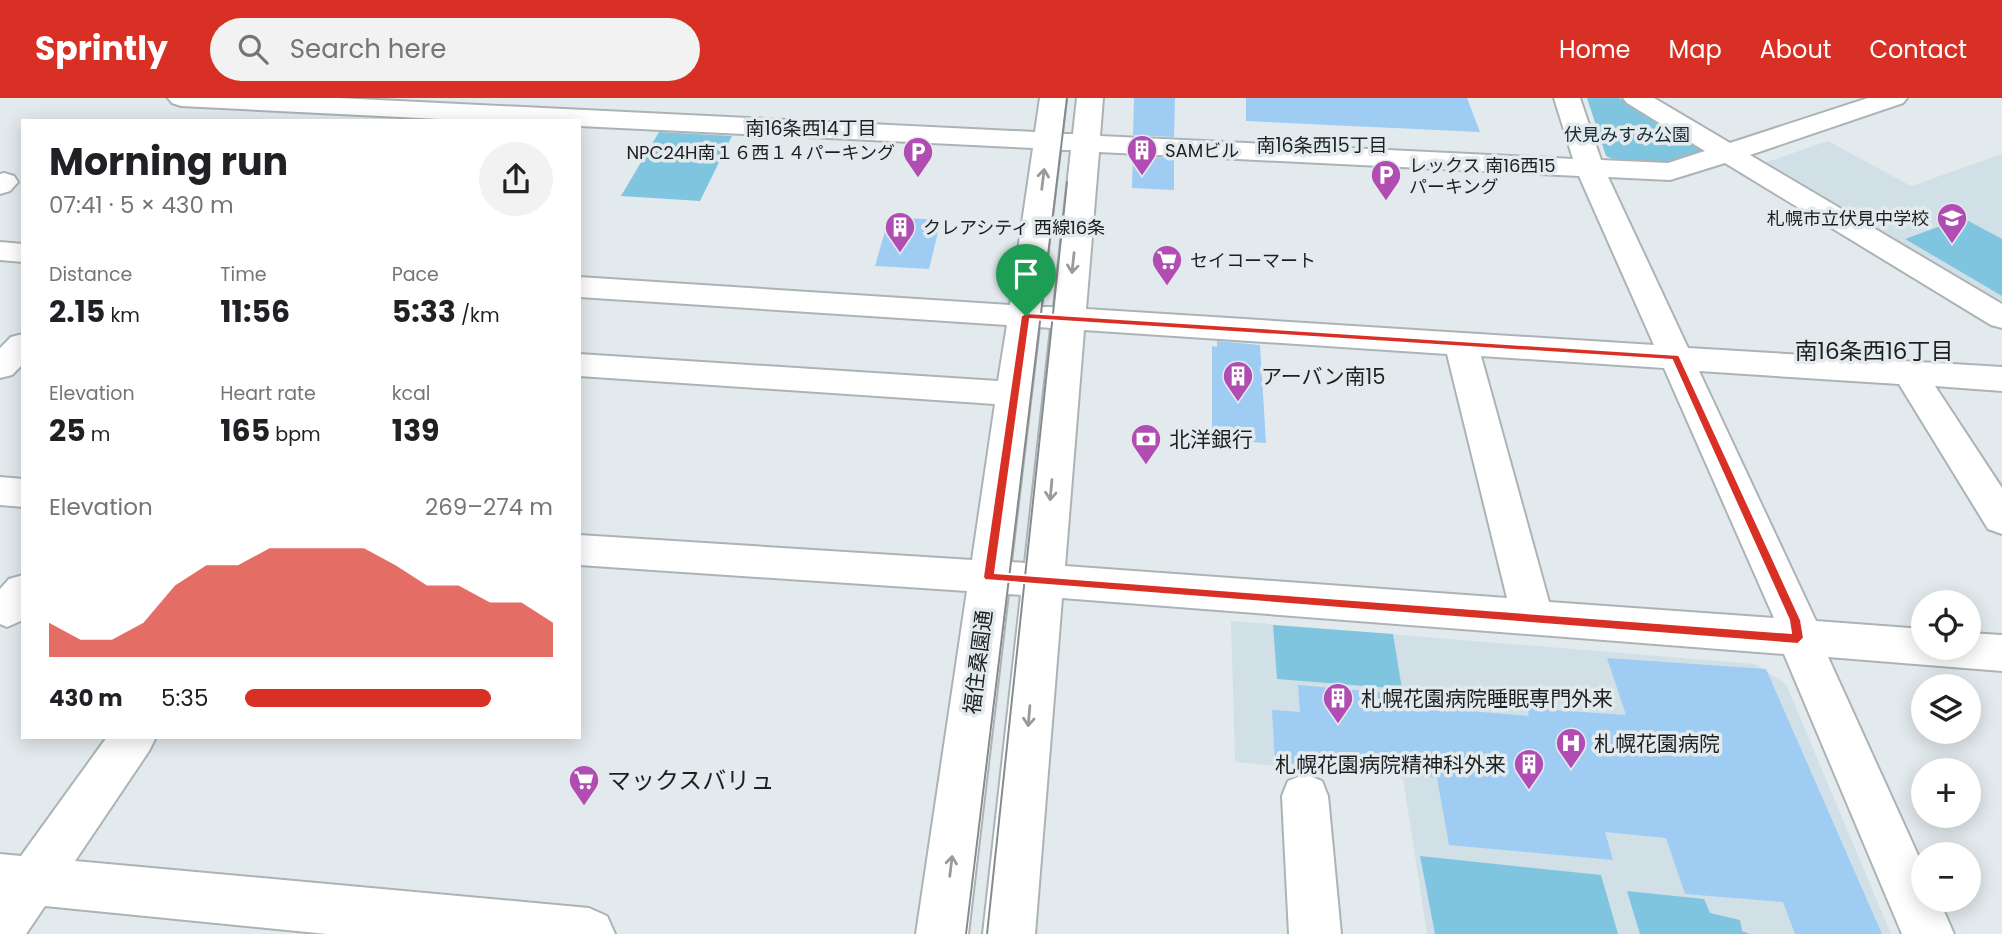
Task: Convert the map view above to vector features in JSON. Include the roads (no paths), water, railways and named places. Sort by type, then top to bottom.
[{"type":"street","points":[[181,98],[567,112],[1670,172],[1893,98]]},
{"type":"street","name":"福住桑園通","points":[[942,934],[1053,98]]},
{"type":"street","points":[[1009,934],[1090,98]]},
{"type":"street","points":[[1567,98],[1590,169],[1795,620],[1798,638],[1928,934]]},
{"type":"street","points":[[1636,98],[2002,318]]},
{"type":"street","points":[[0,251],[21,253]]},
{"type":"street","points":[[581,287],[2002,379]]},
{"type":"street","points":[[1461,344],[1533,618]]},
{"type":"street","points":[[0,367],[21,347]]},
{"type":"street","points":[[581,365],[1015,394]]},
{"type":"street","points":[[1909,373],[2002,519]]},
{"type":"street","points":[[0,491],[21,493]]},
{"type":"street","points":[[581,550],[1042,580],[2002,653]]},
{"type":"street","points":[[0,928],[16,879],[131,739]]},
{"type":"street","points":[[1305,796],[1315,934]]},
{"type":"street","points":[[16,879],[589,934]]},
{"type":"tram line","points":[[966,934],[1067,98]]},
{"type":"tram line","points":[[987,934],[1067,182]]},
{"type":"place","name":"SAMビル","points":[[1142,177]]},
{"type":"place","name":"NPC24H南１６西１４パーキング","points":[[918,179]]},
{"type":"place","name":"レックス 南16西15 パーキング","points":[[1386,202]]},
{"type":"place","name":"札幌市立伏見中学校","points":[[1952,245]]},
{"type":"place","name":"クレアシティ 西線16条","points":[[900,254]]},
{"type":"place","name":"セイコーマート","points":[[1167,287]]},
{"type":"place","name":"アーバン南15","points":[[1238,403]]},
{"type":"place","name":"北洋銀行","points":[[1146,466]]},
{"type":"place","name":"札幌花園病院睡眠専門外来","points":[[1338,725]]},
{"type":"place","name":"札幌花園病院","points":[[1571,770]]},
{"type":"place","name":"札幌花園病院精神科外来","points":[[1529,791]]},
{"type":"place","name":"マックスバリュ","points":[[584,807]]},
{"type":"district","name":"南16条西14丁目","points":[[811,128]]},
{"type":"district","name":"南16条西15丁目","points":[[1322,145]]},
{"type":"district","name":"南16条西16丁目","points":[[1874,351]]},
{"type":"park label","name":"伏見みすみ公園","points":[[1627,134]]}]
